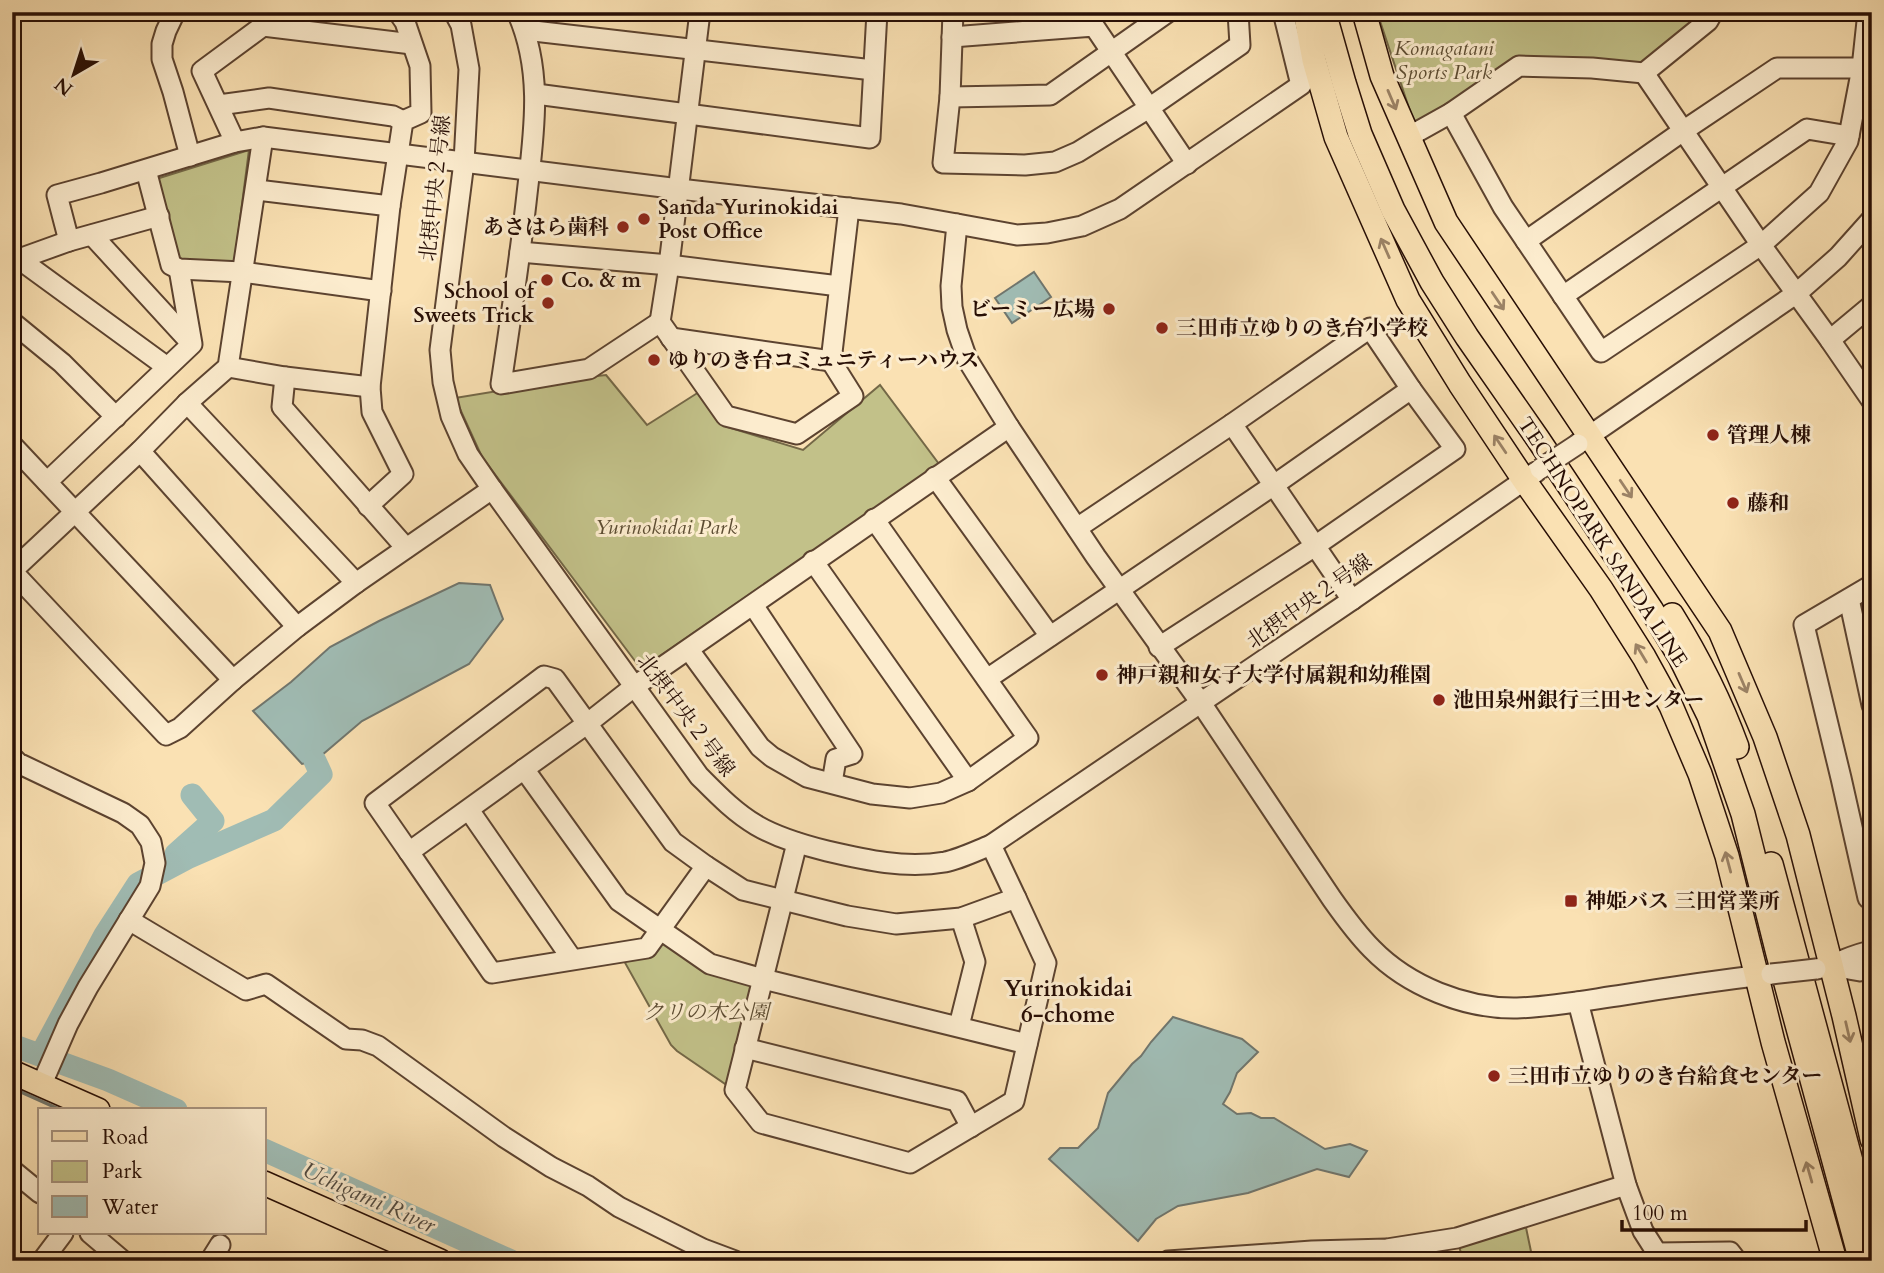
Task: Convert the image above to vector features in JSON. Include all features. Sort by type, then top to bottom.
[{"type":"main road","points":[[1305,12],[1314,60],[1336,136],[1408,300],[1460,384],[1532,475],[1644,657],[1671,706],[1700,774],[1763,975],[1835,1261]]},
{"type":"main road","name":"TECHNOPARK SANDA LINE","points":[[1324,12],[1360,134],[1393,210],[1432,282],[1466,337],[1538,439],[1651,609],[1709,716],[1743,814],[1861,1261]]},
{"type":"main road","name":"TECHNOPARK SANDA LINE","points":[[1340,12],[1375,129],[1412,215],[1480,328],[1664,601],[1693,649],[1724,710],[1757,809],[1872,1239]]},
{"type":"main road","points":[[1364,12],[1382,76],[1446,222],[1584,440],[1720,631],[1765,737],[1798,835],[1824,967],[1872,1139]]},
{"type":"main road","points":[[12,1072],[43,1082],[94,1108]]},
{"type":"main road","points":[[266,1184],[440,1261]]},
{"type":"street","points":[[176,12],[162,44],[162,60],[190,156]]},
{"type":"street","points":[[398,12],[405,22],[420,66],[421,113],[403,121]]},
{"type":"street","name":"北摂中央２号線","points":[[454,12],[461,25],[469,69],[464,162],[440,350],[443,382],[452,416],[468,454],[492,489],[699,776],[726,804],[758,826],[797,843],[861,859],[890,864],[922,865],[948,861],[991,845],[1584,440]]},
{"type":"street","points":[[700,12],[669,265],[665,330],[726,416],[797,434],[853,396],[831,361],[849,208]]},
{"type":"street","points":[[536,94],[870,138],[877,12]]},
{"type":"street","points":[[953,12],[950,97],[943,163],[1025,165],[1055,162],[1078,152],[1149,108],[1240,45],[1238,12]]},
{"type":"street","points":[[950,97],[1056,93],[1168,12]]},
{"type":"street","points":[[69,241],[57,195],[235,142],[263,137],[901,214],[1017,234],[1047,233],[1082,226],[1120,209],[1301,85],[1283,12]]},
{"type":"street","points":[[1417,132],[1451,113],[1519,66],[1644,73],[1707,21],[1713,12]]},
{"type":"street","points":[[1451,113],[1503,207],[1601,352],[1761,246],[1819,193],[1848,141],[1862,68],[1868,12]]},
{"type":"street","points":[[235,142],[202,71],[269,19],[412,44]]},
{"type":"street","points":[[831,361],[665,330],[589,369],[501,384],[520,252],[536,94],[521,21],[695,49],[873,71]]},
{"type":"street","points":[[952,37],[1094,26],[1187,164]]},
{"type":"street","points":[[1526,242],[1777,68],[1862,68]]},
{"type":"street","points":[[1644,73],[1761,246],[1872,401]]},
{"type":"street","points":[[219,105],[270,98],[393,116],[403,121]]},
{"type":"street","points":[[368,506],[403,474],[372,412],[370,387],[390,206],[403,121]]},
{"type":"street","points":[[1563,296],[1807,129],[1849,136]]},
{"type":"street","points":[[263,137],[228,367],[12,571],[166,735],[180,728],[297,627],[492,489]]},
{"type":"street","points":[[146,170],[171,265],[179,269],[242,272],[381,291]]},
{"type":"street","points":[[257,190],[390,206]]},
{"type":"street","points":[[16,261],[69,241],[159,216]]},
{"type":"street","points":[[1584,440],[1797,293],[1838,257],[1872,219]]},
{"type":"street","points":[[957,224],[951,286],[952,307],[967,359],[1077,528],[1201,704],[1332,899],[1373,950],[1402,973],[1444,995],[1474,1003],[1516,1008],[1578,1002],[1824,967],[1860,971],[1872,969]]},
{"type":"street","points":[[92,235],[192,344]]},
{"type":"street","points":[[520,252],[669,265],[838,286]]},
{"type":"street","points":[[16,261],[167,367]]},
{"type":"street","points":[[179,269],[192,344]]},
{"type":"street","points":[[1830,340],[1872,305]]},
{"type":"street","points":[[12,322],[62,363],[116,416]]},
{"type":"street","points":[[1077,528],[1370,328],[1455,449],[1315,546],[1159,647]]},
{"type":"street","points":[[47,482],[192,344]]},
{"type":"street","points":[[228,367],[370,387]]},
{"type":"street","points":[[285,377],[282,407],[406,548]]},
{"type":"street","points":[[987,679],[1411,389]]},
{"type":"street","points":[[187,404],[356,583]]},
{"type":"street","points":[[1232,424],[1352,600]]},
{"type":"street","points":[[409,852],[635,686],[1009,427]]},
{"type":"street","points":[[12,445],[233,680]]},
{"type":"street","points":[[140,451],[297,627]]},
{"type":"street","points":[[935,477],[1050,636]]},
{"type":"street","points":[[689,650],[760,747],[807,777],[872,794],[910,797],[941,793],[968,781],[1028,738],[874,519]]},
{"type":"street","points":[[813,561],[968,781]]},
{"type":"street","points":[[1872,585],[1804,625],[1868,898],[1872,898]]},
{"type":"street","points":[[1849,598],[1872,705]]},
{"type":"street","points":[[753,605],[852,754],[836,759],[832,783]]},
{"type":"street","points":[[706,866],[647,948],[492,972],[374,803],[544,676],[555,679],[673,842],[743,890],[847,916],[896,924],[961,918],[1016,898]]},
{"type":"street","points":[[12,757],[18,763],[123,813],[140,825],[151,842],[155,863],[150,886],[88,987],[68,1024],[43,1082]]},
{"type":"street","points":[[524,769],[619,901],[710,964],[1027,1044]]},
{"type":"street","points":[[469,810],[572,959]]},
{"type":"street","points":[[797,843],[734,1090],[761,1123],[910,1163],[1014,1101],[1046,963],[991,845]]},
{"type":"street","points":[[959,1026],[975,962],[961,918]]},
{"type":"street","points":[[129,920],[246,990],[266,984],[346,1039],[362,1040],[378,1046],[504,1137],[551,1167],[588,1186],[619,1207],[704,1249],[735,1261]]},
{"type":"street","points":[[1824,967],[1857,953],[1872,951]]},
{"type":"street","points":[[1578,1002],[1626,1185],[1643,1231],[1657,1253],[1730,1252],[1737,1261]]},
{"type":"street","points":[[745,1048],[957,1101],[971,1127]]},
{"type":"street","points":[[12,1170],[38,1191]]},
{"type":"street","points":[[1168,1261],[1312,1251],[1387,1249],[1457,1238],[1626,1185]]},
{"type":"street","points":[[42,1261],[63,1234]]},
{"type":"street","points":[[91,1234],[123,1261]]},
{"type":"green space","name":"Komagatani Sports Park","points":[[1377,12],[1713,12],[1644,73],[1519,66],[1417,132]]},
{"type":"green space","points":[[249,150],[234,266],[179,259],[153,180]]},
{"type":"green space","name":"Yurinokidai Park","points":[[606,375],[647,425],[699,392],[724,426],[803,450],[880,385],[939,464],[641,669],[482,457],[455,398]]},
{"type":"green space","name":"クリの木公園","points":[[660,929],[763,979],[734,1090],[671,1045],[619,952]]},
{"type":"green space","points":[[1524,1218],[1533,1261],[1463,1261],[1457,1238]]},
{"type":"water","points":[[1034,272],[1051,297],[1012,323],[995,298]]},
{"type":"water","points":[[459,583],[490,585],[503,619],[469,664],[362,721],[315,761],[302,764],[253,711],[330,647]]},
{"type":"water","points":[[1173,1017],[1242,1039],[1258,1052],[1237,1073],[1223,1104],[1237,1114],[1251,1113],[1261,1118],[1274,1118],[1325,1149],[1350,1144],[1367,1151],[1349,1177],[1317,1169],[1248,1193],[1178,1206],[1156,1219],[1138,1241],[1049,1159],[1060,1148],[1078,1148],[1098,1128],[1108,1093]]},
{"type":"waterway","points":[[41,1055],[105,935],[138,884],[187,858],[274,820],[321,774],[315,761]]},
{"type":"waterway","points":[[176,858],[176,854],[213,821],[192,795]]},
{"type":"waterway","name":"Uchigami River","points":[[12,1045],[108,1080],[171,1108]]},
{"type":"waterway","points":[[12,1088],[57,1108]]},
{"type":"waterway","name":"Uchigami River","points":[[266,1151],[511,1261]]},
{"type":"waterway","points":[[210,1244],[215,1234]]},
{"type":"place","name":"Sanda Yurinokidai Post Office","points":[[644,219]]},
{"type":"place","name":"あさはら歯科","points":[[623,227]]},
{"type":"place","name":"Co. & m","points":[[547,280]]},
{"type":"place","name":"School of Sweets Trick","points":[[548,303]]},
{"type":"place","name":"ビーミー広場","points":[[1109,309]]},
{"type":"place","name":"三田市立ゆりのき台小学校","points":[[1162,328]]},
{"type":"place","name":"ゆりのき台コミュニティーハウス","points":[[654,360]]},
{"type":"place","name":"管理人棟","points":[[1713,435]]},
{"type":"place","name":"藤和","points":[[1733,503]]},
{"type":"place","name":"神戸親和女子大学付属親和幼稚園","points":[[1102,675]]},
{"type":"place","name":"池田泉州銀行三田センター","points":[[1439,700]]},
{"type":"place","name":"神姫バス 三田営業所","points":[[1571,901]]},
{"type":"place","name":"三田市立ゆりのき台給食センター","points":[[1494,1076]]},
{"type":"district","name":"Yurinokidai 6-chome","points":[[1068,1001]]}]
